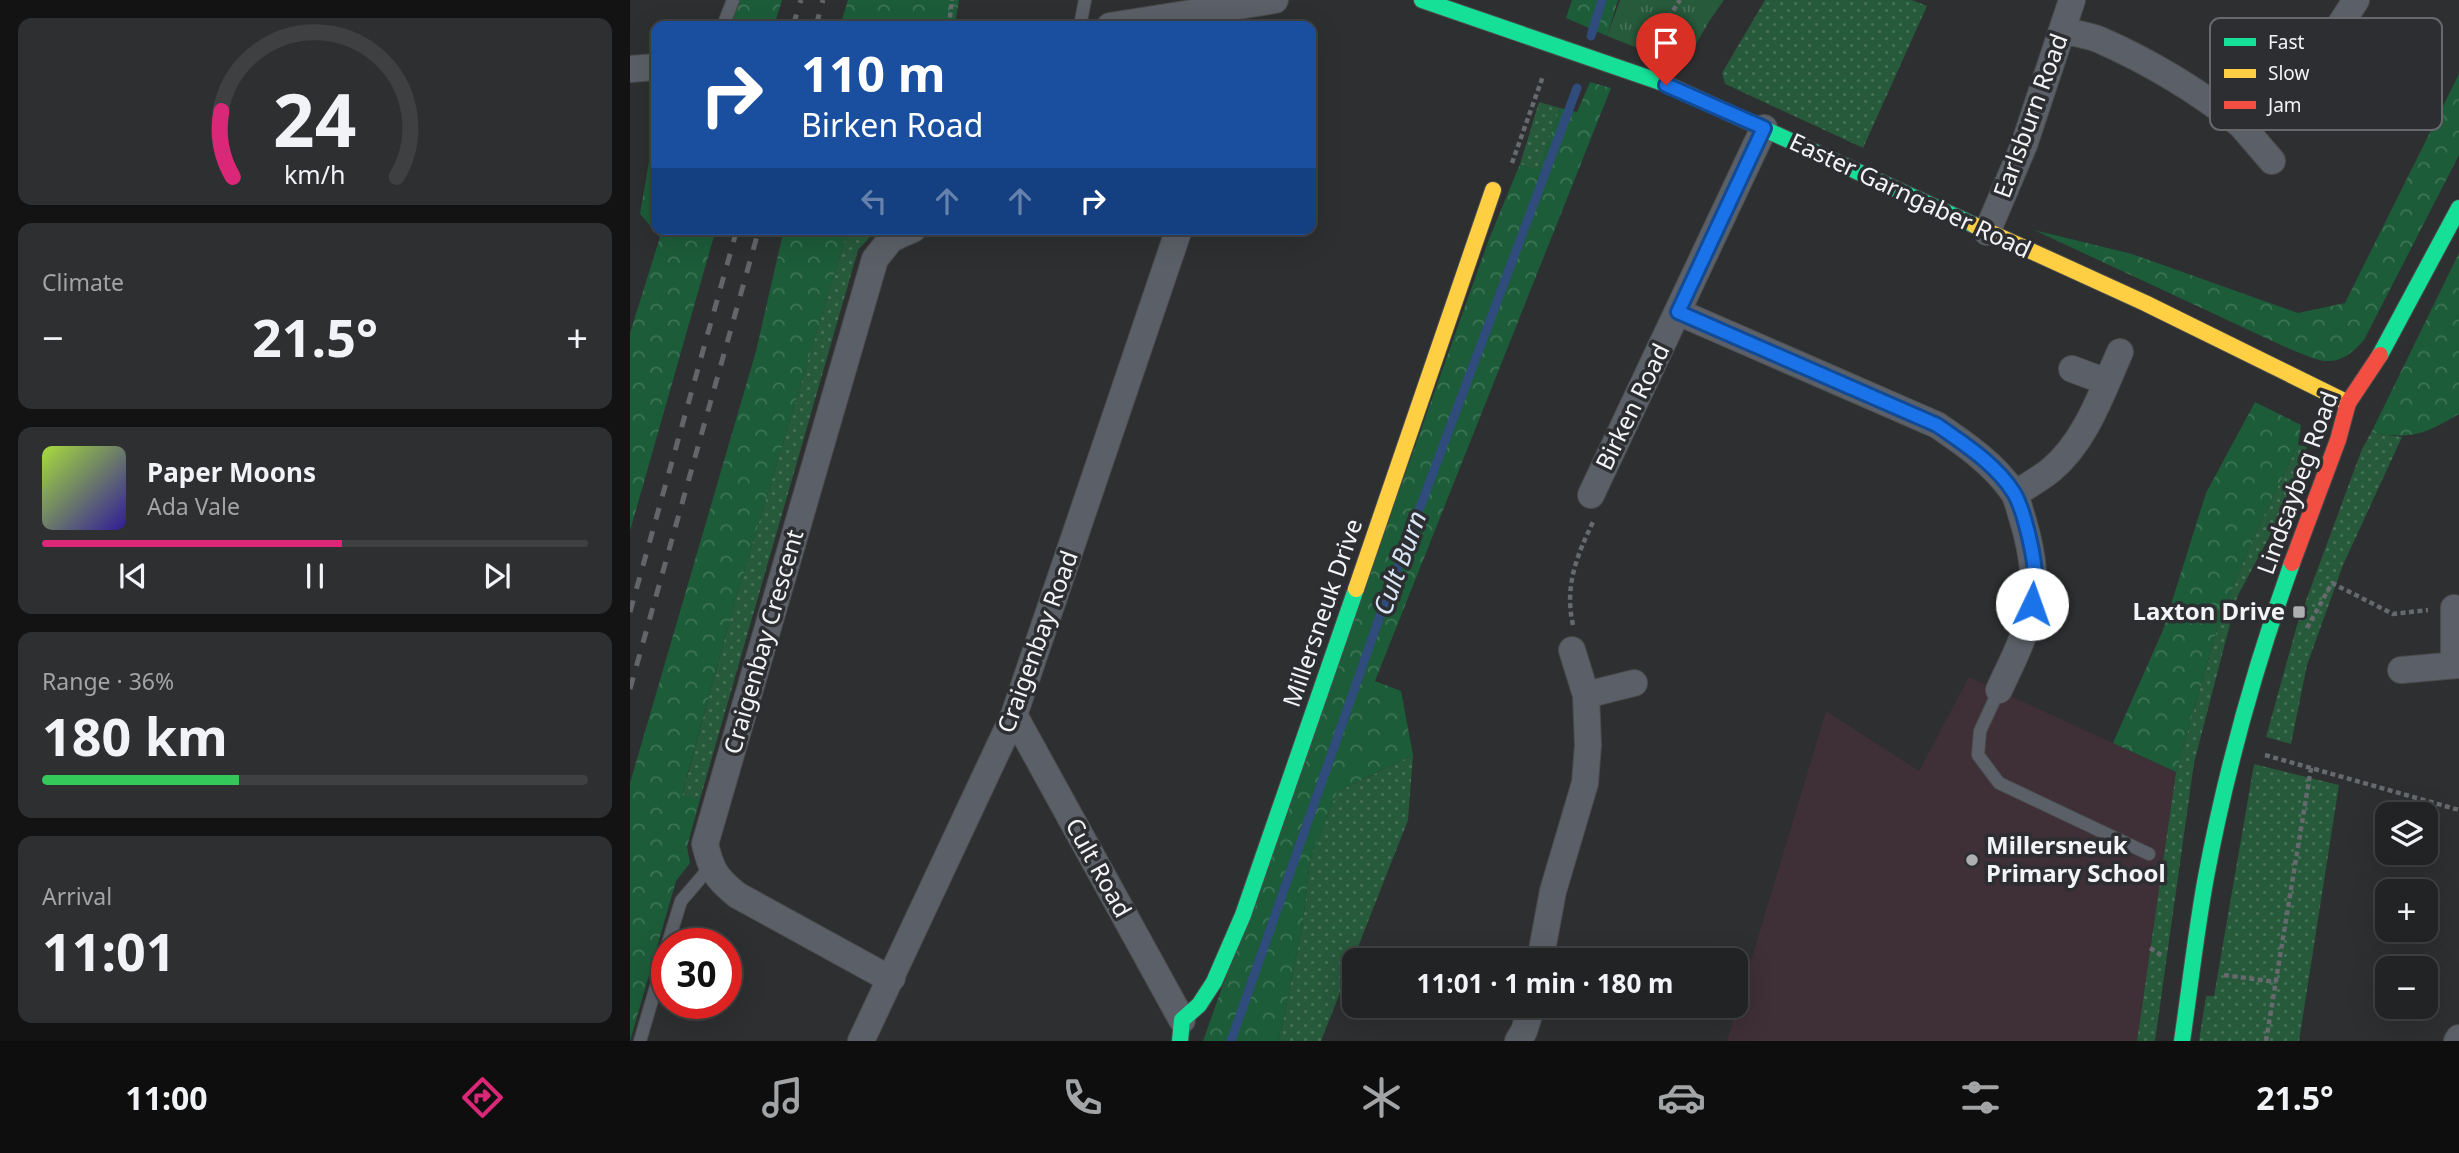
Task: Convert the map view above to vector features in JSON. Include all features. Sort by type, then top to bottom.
[{"type":"street","points":[[1142,21],[1275,0]]},
{"type":"street","name":"Easter Garngaber Road","points":[[1422,0],[1452,5],[1666,85],[2145,303],[2348,403]]},
{"type":"street","name":"Earlsburn Road","points":[[1987,232],[2024,145],[2072,0]]},
{"type":"street","points":[[2345,18],[2356,0]]},
{"type":"street","points":[[2062,31],[2097,39],[2156,68],[2210,101]]},
{"type":"street","points":[[630,69],[651,67]]},
{"type":"street","name":"Birken Road","points":[[1591,495],[1764,128]]},
{"type":"street","points":[[2245,130],[2272,161]]},
{"type":"street","name":"Millersneuk Drive","points":[[1181,1031],[1214,982],[1243,915],[1493,190]]},
{"type":"street","name":"Lindsaybeg Road","points":[[2182,1041],[2206,877],[2235,746],[2260,658],[2338,440],[2348,403],[2374,365],[2459,208]]},
{"type":"street","name":"Craigenbay Crescent","points":[[710,866],[705,844],[875,259],[891,239],[900,235]]},
{"type":"street","name":"Craigenbay Road","points":[[861,1041],[1014,715],[1177,235]]},
{"type":"street","points":[[1678,312],[1937,425],[1996,471],[2015,494],[2031,545],[2035,577],[2025,630],[1999,690]]},
{"type":"street","points":[[2015,494],[2051,470],[2069,452],[2082,433],[2120,352]]},
{"type":"street","points":[[2072,369],[2106,382]]},
{"type":"street","points":[[2401,670],[2456,665],[2454,608]]},
{"type":"street","points":[[1542,948],[1553,891],[1585,783],[1588,745],[1586,695],[1572,650]]},
{"type":"street","points":[[1586,695],[1634,683]]},
{"type":"street","name":"Cult Road","points":[[1014,715],[1181,1031]]},
{"type":"street","points":[[710,866],[721,881],[737,895],[892,978]]},
{"type":"street","points":[[1518,1041],[1528,1018]]},
{"type":"lane","points":[[725,21],[733,0]]},
{"type":"lane","points":[[1081,21],[1085,0]]},
{"type":"lane","points":[[1999,690],[1980,732],[1978,755],[1999,783],[2149,854]]},
{"type":"lane","points":[[673,928],[681,901],[710,866]]},
{"type":"lane","points":[[642,1041],[651,1008]]},
{"type":"path","points":[[950,21],[952,0]]},
{"type":"path","points":[[1632,73],[1680,0]]},
{"type":"path","points":[[1493,190],[1501,191],[1554,45]]},
{"type":"path","points":[[1572,650],[1578,646],[1570,609],[1571,577],[1576,557],[1603,500],[1591,495]]},
{"type":"path","points":[[2301,639],[2332,583],[2393,614],[2454,608]]},
{"type":"path","points":[[2235,746],[2459,810]]},
{"type":"path","points":[[2266,1041],[2311,768]]},
{"type":"shaded area","name":"Millersneuk Primary School","points":[[1969,677],[2176,772],[2137,1041],[1727,1041],[1734,1018],[1748,1018],[1748,971],[1826,711],[1919,771]]},
{"type":"green space","points":[[738,0],[782,0],[776,21],[730,21]]},
{"type":"green space","points":[[848,0],[959,0],[956,21],[842,21]]},
{"type":"green space","points":[[1572,0],[1618,0],[1607,36],[1566,18]]},
{"type":"green space","points":[[1620,0],[1724,0],[1683,66],[1607,36]]},
{"type":"green space","points":[[1765,0],[1912,0],[1927,6],[1863,148],[1725,84],[1722,73]]},
{"type":"green space","points":[[2459,74],[2459,155],[2364,340],[2353,351],[2335,361],[2317,359],[2283,346],[2034,230],[2132,254],[2298,313],[2345,303],[2431,130],[2442,130],[2442,108]]},
{"type":"green space","points":[[1590,82],[1611,88],[1375,681],[1401,691],[1413,755],[1337,792],[1310,859],[1303,922],[1279,1041],[1203,1041],[1489,239],[1520,164],[1538,170],[1560,108],[1577,112]]},
{"type":"green space","points":[[1539,102],[1560,108],[1538,171],[1520,164]]},
{"type":"green space","points":[[651,150],[651,227],[640,214]]},
{"type":"green space","points":[[658,235],[714,235],[630,531],[630,333],[660,237]]},
{"type":"green space","points":[[783,235],[846,235],[733,608],[682,795],[700,799],[687,847],[690,863],[676,881],[662,928],[651,928],[651,968],[630,1041],[630,783],[756,351]]},
{"type":"green space","points":[[846,235],[872,235],[858,250],[700,799],[682,796],[733,608]]},
{"type":"green space","points":[[2459,253],[2459,414],[2417,434],[2397,436],[2371,433]]},
{"type":"green space","points":[[2255,402],[2301,425],[2298,445],[2253,538],[2219,622],[2176,772],[2113,743],[2163,630],[2206,493]]},
{"type":"green space","points":[[2371,433],[2402,437],[2343,565],[2307,665],[2291,744],[2266,737],[2297,625],[2362,449]]},
{"type":"green space","points":[[2298,445],[2307,447],[2273,530],[2237,597],[2194,763],[2155,1041],[2137,1041],[2176,772],[2219,622],[2253,538]]},
{"type":"green space","points":[[1413,755],[1408,820],[1358,948],[1342,948],[1342,988],[1321,1041],[1279,1041],[1303,922],[1310,859],[1337,792]]},
{"type":"green space","points":[[2254,764],[2339,785],[2299,1041],[2199,1041],[2206,996],[2214,996]]},
{"type":"waterway","name":"Cult Burn","points":[[1591,36],[1602,0]]},
{"type":"waterway","name":"Cult Burn","points":[[1231,1041],[1388,593],[1577,88]]},
{"type":"railway","points":[[795,21],[801,0]]},
{"type":"railway","points":[[817,21],[823,0]]},
{"type":"railway","points":[[630,612],[735,235]]},
{"type":"railway","points":[[630,689],[757,235]]},
{"type":"traffic: fast","points":[[1422,0],[1666,84],[1974,225]]},
{"type":"traffic: fast","points":[[2380,355],[2459,208]]},
{"type":"traffic: fast","points":[[2182,1041],[2202,897],[2223,797],[2254,679],[2292,563]]},
{"type":"traffic: fast","points":[[1180,1041],[1182,1020],[1199,1005],[1214,982],[1243,915],[1356,589]]},
{"type":"traffic: slow","points":[[1356,589],[1493,190]]},
{"type":"traffic: slow","points":[[1974,225],[2145,303],[2348,403]]},
{"type":"traffic: jam","points":[[2292,563],[2338,440],[2348,403],[2380,355]]},
{"type":"place","name":"Laxton Drive","points":[[2299,612]]},
{"type":"place","name":"Millersneuk Primary School","points":[[1972,860]]},
{"type":"route","points":[[1666,85],[1764,128],[1678,312],[1937,425],[1967,446],[1996,471],[2015,494],[2031,545],[2035,577],[2032,604]]}]
